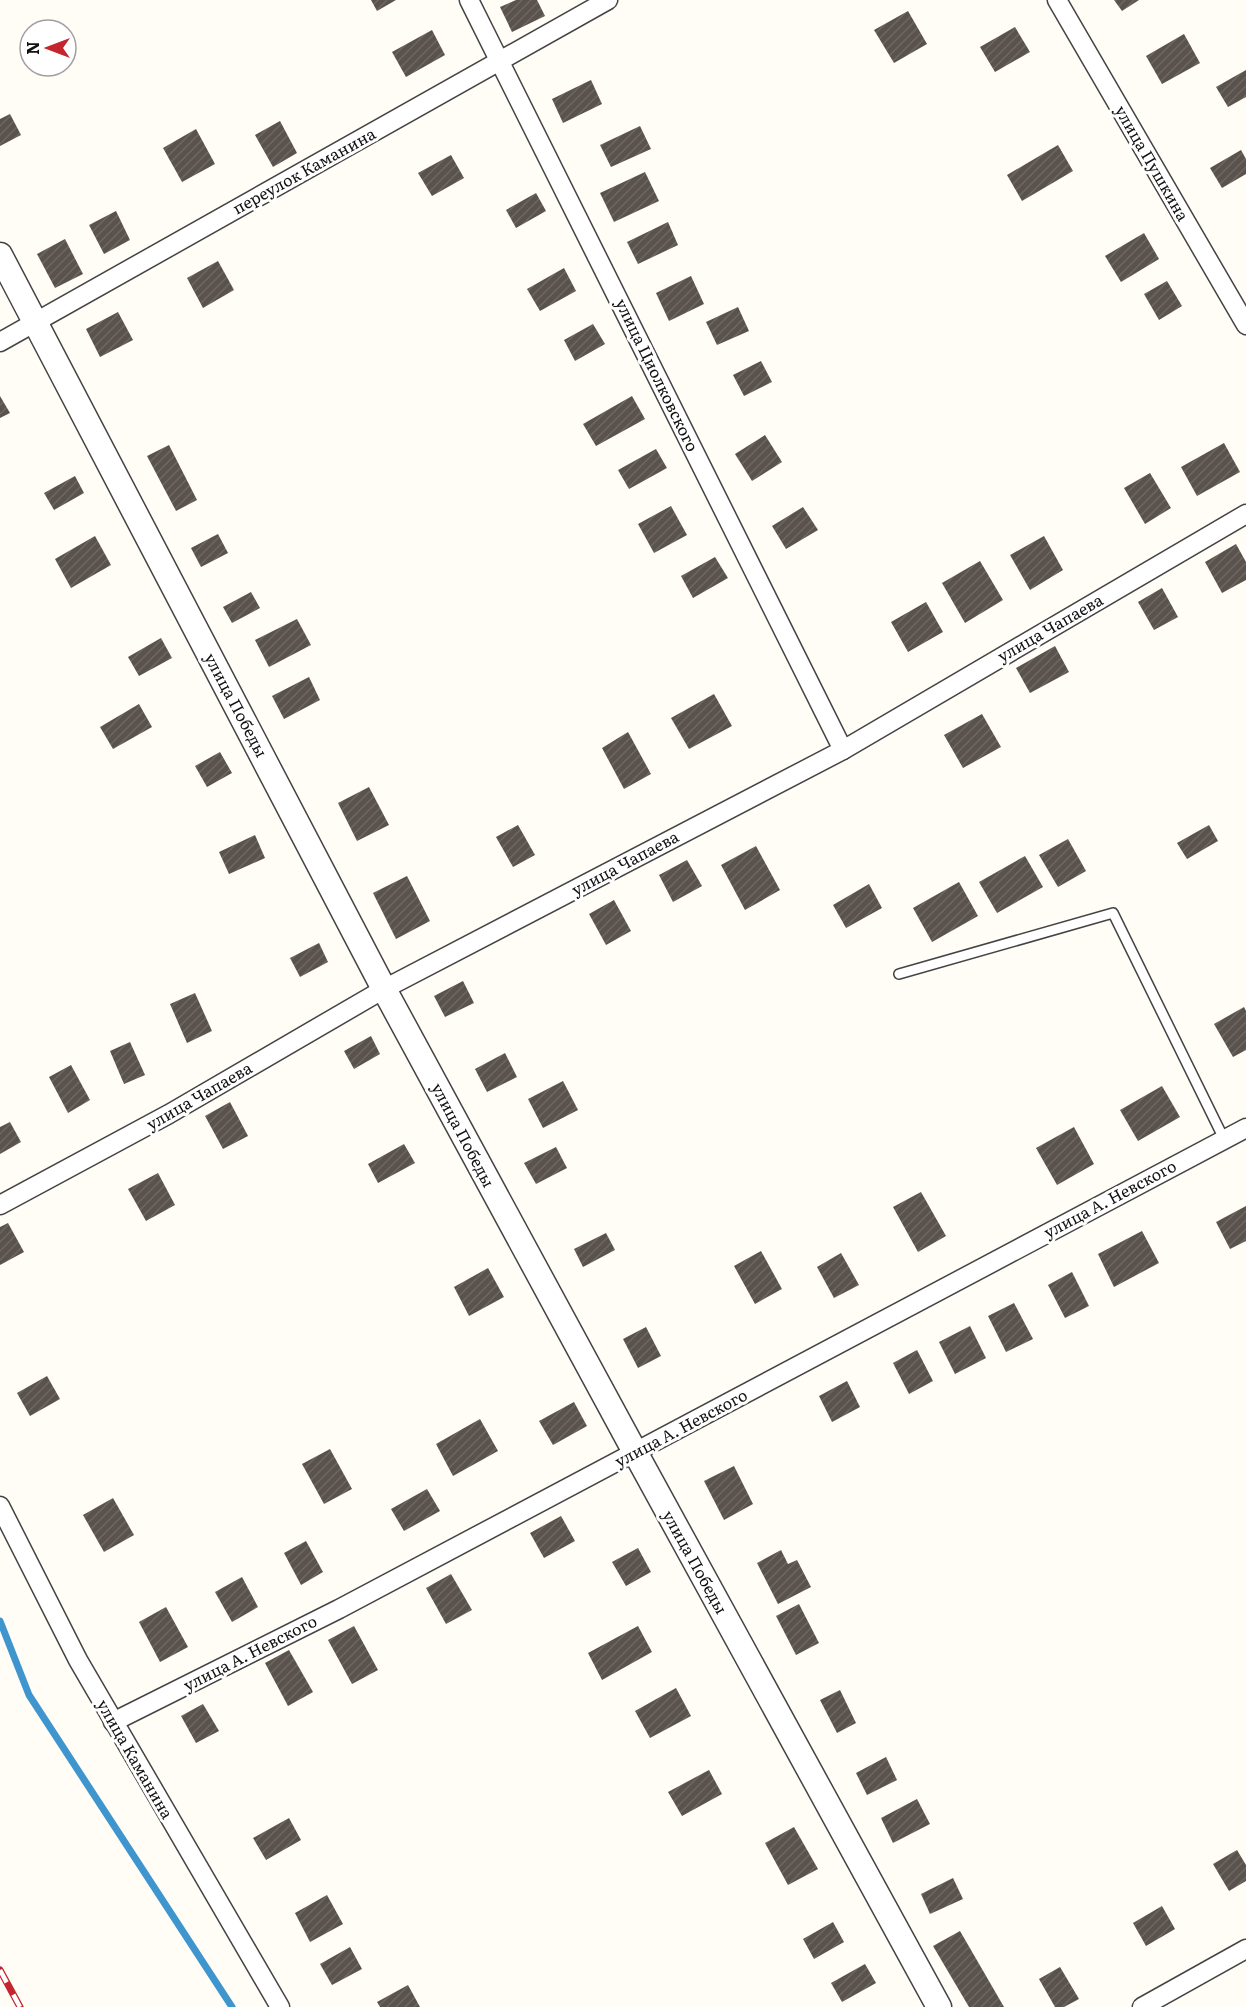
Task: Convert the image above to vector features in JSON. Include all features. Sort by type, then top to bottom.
[{"type":"street","name":"улица Циолковского","points":[[469,0],[501,60],[843,750]]},
{"type":"street","name":"переулок Каманина","points":[[0,342],[608,0]]},
{"type":"street","name":"улица Пушкина","points":[[1057,0],[1246,325]]},
{"type":"street","name":"улица Победы","points":[[0,255],[384,989],[939,2007]]},
{"type":"street","name":"улица Чапаева","points":[[0,1205],[169,1114],[384,989],[843,750],[1246,514]]},
{"type":"street","name":"улица А. Невского","points":[[113,1722],[339,1609],[1246,1128]]},
{"type":"street","name":"улица Каманина","points":[[0,1506],[78,1660],[280,2007]]},
{"type":"street","points":[[1142,2007],[1246,1949]]},
{"type":"lane","points":[[899,974],[1113,912],[1224,1139]]},
{"type":"building","points":[[371,0],[396,0],[377,11]]},
{"type":"building","points":[[516,0],[537,0],[545,16],[512,32],[500,7]]},
{"type":"building","points":[[1114,0],[1139,0],[1122,11]]},
{"type":"building","points":[[908,11],[927,44],[894,63],[874,30]]},
{"type":"building","points":[[1015,27],[1030,52],[995,72],[980,47]]},
{"type":"building","points":[[432,30],[445,55],[406,77],[392,52]]},
{"type":"building","points":[[1184,34],[1200,63],[1162,84],[1146,56]]},
{"type":"building","points":[[1246,70],[1246,97],[1228,107],[1216,87]]},
{"type":"building","points":[[591,80],[602,104],[563,123],[552,99]]},
{"type":"building","points":[[10,114],[21,135],[0,146],[0,119]]},
{"type":"building","points":[[280,121],[297,153],[273,167],[255,135]]},
{"type":"building","points":[[640,126],[651,149],[611,167],[600,145]]},
{"type":"building","points":[[196,129],[215,164],[182,182],[163,148]]},
{"type":"building","points":[[1058,145],[1073,171],[1022,201],[1007,175]]},
{"type":"building","points":[[1241,150],[1246,159],[1246,174],[1222,188],[1210,168]]},
{"type":"building","points":[[451,155],[464,178],[432,196],[418,173]]},
{"type":"building","points":[[645,172],[659,201],[614,222],[600,193]]},
{"type":"building","points":[[536,193],[546,211],[516,228],[506,210]]},
{"type":"building","points":[[116,211],[130,240],[104,254],[89,225]]},
{"type":"building","points":[[668,222],[678,245],[638,264],[627,242]]},
{"type":"building","points":[[1144,233],[1159,259],[1121,282],[1105,256]]},
{"type":"building","points":[[65,239],[83,274],[55,288],[37,254]]},
{"type":"building","points":[[218,261],[234,290],[203,308],[187,278]]},
{"type":"building","points":[[564,268],[576,291],[540,311],[527,289]]},
{"type":"building","points":[[691,276],[704,304],[669,321],[656,293]]},
{"type":"building","points":[[1167,281],[1182,306],[1159,320],[1144,294]]},
{"type":"building","points":[[738,307],[749,331],[717,345],[706,322]]},
{"type":"building","points":[[118,312],[133,340],[100,357],[86,329]]},
{"type":"building","points":[[593,324],[605,344],[575,361],[564,340]]},
{"type":"building","points":[[761,361],[772,382],[744,396],[733,375]]},
{"type":"building","points":[[0,396],[10,413],[0,418]]},
{"type":"building","points":[[632,396],[645,419],[596,446],[583,424]]},
{"type":"building","points":[[765,435],[782,462],[752,481],[735,454]]},
{"type":"building","points":[[1224,443],[1240,472],[1197,496],[1181,467]]},
{"type":"building","points":[[169,445],[197,500],[176,511],[147,456]]},
{"type":"building","points":[[656,449],[667,468],[629,489],[618,470]]},
{"type":"building","points":[[1150,473],[1171,508],[1145,524],[1124,488]]},
{"type":"building","points":[[75,476],[84,493],[54,510],[44,493]]},
{"type":"building","points":[[671,506],[687,535],[654,553],[638,524]]},
{"type":"building","points":[[803,507],[818,530],[786,549],[772,526]]},
{"type":"building","points":[[218,534],[228,553],[201,567],[191,548]]},
{"type":"building","points":[[95,536],[111,565],[71,588],[55,559]]},
{"type":"building","points":[[1044,536],[1063,570],[1030,590],[1010,555]]},
{"type":"building","points":[[1236,544],[1246,562],[1246,580],[1222,593],[1205,562]]},
{"type":"building","points":[[715,557],[728,578],[693,598],[681,576]]},
{"type":"building","points":[[980,561],[1003,600],[965,623],[942,583]]},
{"type":"building","points":[[1162,588],[1178,617],[1154,630],[1138,602]]},
{"type":"building","points":[[251,592],[260,608],[232,623],[223,607]]},
{"type":"building","points":[[926,602],[943,632],[908,652],[891,622]]},
{"type":"building","points":[[297,619],[311,645],[269,667],[255,640]]},
{"type":"building","points":[[161,638],[172,658],[139,676],[128,657]]},
{"type":"building","points":[[1055,646],[1069,672],[1030,693],[1016,668]]},
{"type":"building","points":[[309,677],[320,700],[284,719],[272,696]]},
{"type":"building","points":[[714,694],[732,726],[689,749],[671,718]]},
{"type":"building","points":[[139,704],[152,727],[113,749],[100,727]]},
{"type":"building","points":[[982,714],[1001,747],[963,768],[944,735]]},
{"type":"building","points":[[628,732],[651,774],[624,789],[602,748]]},
{"type":"building","points":[[220,752],[232,773],[207,787],[195,766]]},
{"type":"building","points":[[369,787],[389,825],[357,841],[338,803]]},
{"type":"building","points":[[518,825],[535,855],[513,867],[496,837]]},
{"type":"building","points":[[1209,825],[1218,841],[1187,859],[1177,843]]},
{"type":"building","points":[[255,835],[265,858],[229,874],[219,852]]},
{"type":"building","points":[[1068,839],[1086,871],[1058,887],[1039,855]]},
{"type":"building","points":[[756,846],[780,890],[745,910],[721,865]]},
{"type":"building","points":[[1025,856],[1043,887],[997,913],[979,882]]},
{"type":"building","points":[[687,860],[702,886],[673,902],[659,875]]},
{"type":"building","points":[[407,876],[430,921],[396,939],[373,893]]},
{"type":"building","points":[[959,882],[978,916],[932,942],[913,908]]},
{"type":"building","points":[[869,884],[882,908],[846,928],[833,905]]},
{"type":"building","points":[[614,900],[631,931],[606,945],[589,914]]},
{"type":"building","points":[[319,943],[328,962],[300,977],[290,958]]},
{"type":"building","points":[[463,981],[474,1003],[445,1017],[434,996]]},
{"type":"building","points":[[195,993],[212,1031],[187,1043],[170,1004]]},
{"type":"building","points":[[1244,1007],[1246,1011],[1246,1050],[1233,1057],[1214,1024]]},
{"type":"building","points":[[371,1036],[380,1054],[354,1069],[344,1051]]},
{"type":"building","points":[[130,1042],[145,1075],[124,1084],[110,1051]]},
{"type":"building","points":[[505,1053],[517,1077],[487,1092],[475,1069]]},
{"type":"building","points":[[71,1065],[90,1100],[68,1113],[49,1077]]},
{"type":"building","points":[[563,1081],[578,1110],[543,1128],[528,1099]]},
{"type":"building","points":[[1162,1086],[1180,1117],[1138,1141],[1120,1110]]},
{"type":"building","points":[[230,1102],[248,1136],[223,1149],[205,1116]]},
{"type":"building","points":[[10,1122],[21,1142],[0,1154],[0,1127]]},
{"type":"building","points":[[1074,1127],[1094,1164],[1057,1185],[1036,1148]]},
{"type":"building","points":[[404,1144],[415,1163],[378,1183],[368,1164]]},
{"type":"building","points":[[556,1147],[567,1168],[536,1184],[524,1163]]},
{"type":"building","points":[[158,1173],[175,1205],[146,1221],[128,1189]]},
{"type":"building","points":[[921,1192],[946,1236],[918,1252],[893,1207]]},
{"type":"building","points":[[1246,1206],[1246,1241],[1230,1249],[1216,1222]]},
{"type":"building","points":[[8,1223],[24,1252],[0,1265],[0,1227]]},
{"type":"building","points":[[1142,1231],[1159,1263],[1114,1287],[1098,1254]]},
{"type":"building","points":[[606,1233],[615,1250],[583,1267],[574,1249]]},
{"type":"building","points":[[761,1251],[782,1289],[755,1304],[734,1266]]},
{"type":"building","points":[[841,1253],[859,1285],[834,1298],[817,1267]]},
{"type":"building","points":[[488,1268],[504,1297],[469,1316],[454,1287]]},
{"type":"building","points":[[1072,1272],[1089,1306],[1065,1318],[1048,1285]]},
{"type":"building","points":[[1014,1303],[1033,1339],[1006,1352],[988,1316]]},
{"type":"building","points":[[970,1326],[986,1358],[955,1374],[939,1342]]},
{"type":"building","points":[[646,1327],[661,1356],[638,1368],[623,1339]]},
{"type":"building","points":[[917,1350],[933,1381],[909,1394],[893,1363]]},
{"type":"building","points":[[47,1376],[60,1399],[30,1416],[17,1393]]},
{"type":"building","points":[[847,1381],[860,1407],[832,1422],[819,1396]]},
{"type":"building","points":[[574,1402],[587,1426],[553,1445],[539,1421]]},
{"type":"building","points":[[480,1419],[498,1451],[453,1476],[436,1444]]},
{"type":"building","points":[[330,1449],[352,1489],[324,1504],[302,1464]]},
{"type":"building","points":[[734,1466],[753,1504],[724,1520],[704,1481]]},
{"type":"building","points":[[427,1489],[440,1511],[404,1531],[391,1509]]},
{"type":"building","points":[[113,1498],[134,1535],[104,1552],[83,1515]]},
{"type":"building","points":[[561,1516],[575,1541],[544,1558],[530,1533]]},
{"type":"building","points":[[306,1541],[323,1572],[301,1585],[284,1553]]},
{"type":"building","points":[[638,1548],[651,1572],[626,1586],[612,1562]]},
{"type":"building","points":[[781,1550],[788,1564],[797,1560],[811,1587],[778,1604],[757,1563]]},
{"type":"building","points":[[451,1574],[472,1610],[446,1624],[426,1588]]},
{"type":"building","points":[[242,1577],[258,1607],[232,1622],[215,1592]]},
{"type":"building","points":[[799,1604],[819,1643],[796,1655],[776,1616]]},
{"type":"building","points":[[166,1607],[188,1647],[160,1662],[139,1622]]},
{"type":"building","points":[[354,1626],[378,1670],[352,1684],[328,1640]]},
{"type":"building","points":[[638,1626],[652,1652],[602,1680],[588,1653]]},
{"type":"building","points":[[289,1650],[313,1692],[288,1706],[265,1663]]},
{"type":"building","points":[[676,1688],[691,1716],[650,1738],[635,1711]]},
{"type":"building","points":[[840,1690],[856,1723],[837,1733],[820,1700]]},
{"type":"building","points":[[203,1704],[219,1731],[196,1743],[181,1716]]},
{"type":"building","points":[[886,1757],[897,1780],[867,1795],[856,1773]]},
{"type":"building","points":[[709,1770],[722,1794],[682,1816],[668,1792]]},
{"type":"building","points":[[917,1799],[930,1824],[893,1843],[881,1818]]},
{"type":"building","points":[[289,1818],[301,1840],[266,1860],[253,1838]]},
{"type":"building","points":[[794,1827],[818,1869],[788,1885],[765,1843]]},
{"type":"building","points":[[1237,1850],[1246,1865],[1246,1881],[1229,1891],[1213,1864]]},
{"type":"building","points":[[953,1878],[963,1899],[930,1914],[921,1894]]},
{"type":"building","points":[[327,1895],[343,1924],[310,1942],[295,1913]]},
{"type":"building","points":[[1162,1906],[1175,1929],[1146,1946],[1133,1923]]},
{"type":"building","points":[[833,1922],[844,1942],[814,1959],[803,1939]]},
{"type":"building","points":[[960,1931],[1004,2007],[969,2007],[933,1946]]},
{"type":"building","points":[[350,1947],[362,1969],[332,1985],[320,1964]]},
{"type":"building","points":[[865,1964],[876,1983],[842,2002],[831,1983]]},
{"type":"building","points":[[1060,1967],[1079,1999],[1064,2007],[1055,2007],[1039,1979]]},
{"type":"building","points":[[408,1985],[420,2007],[380,2007],[377,2002]]},
{"type":"waterway","points":[[0,1621],[29,1695],[232,2007]]},
{"type":"railway","points":[[0,1970],[20,2007]]}]
